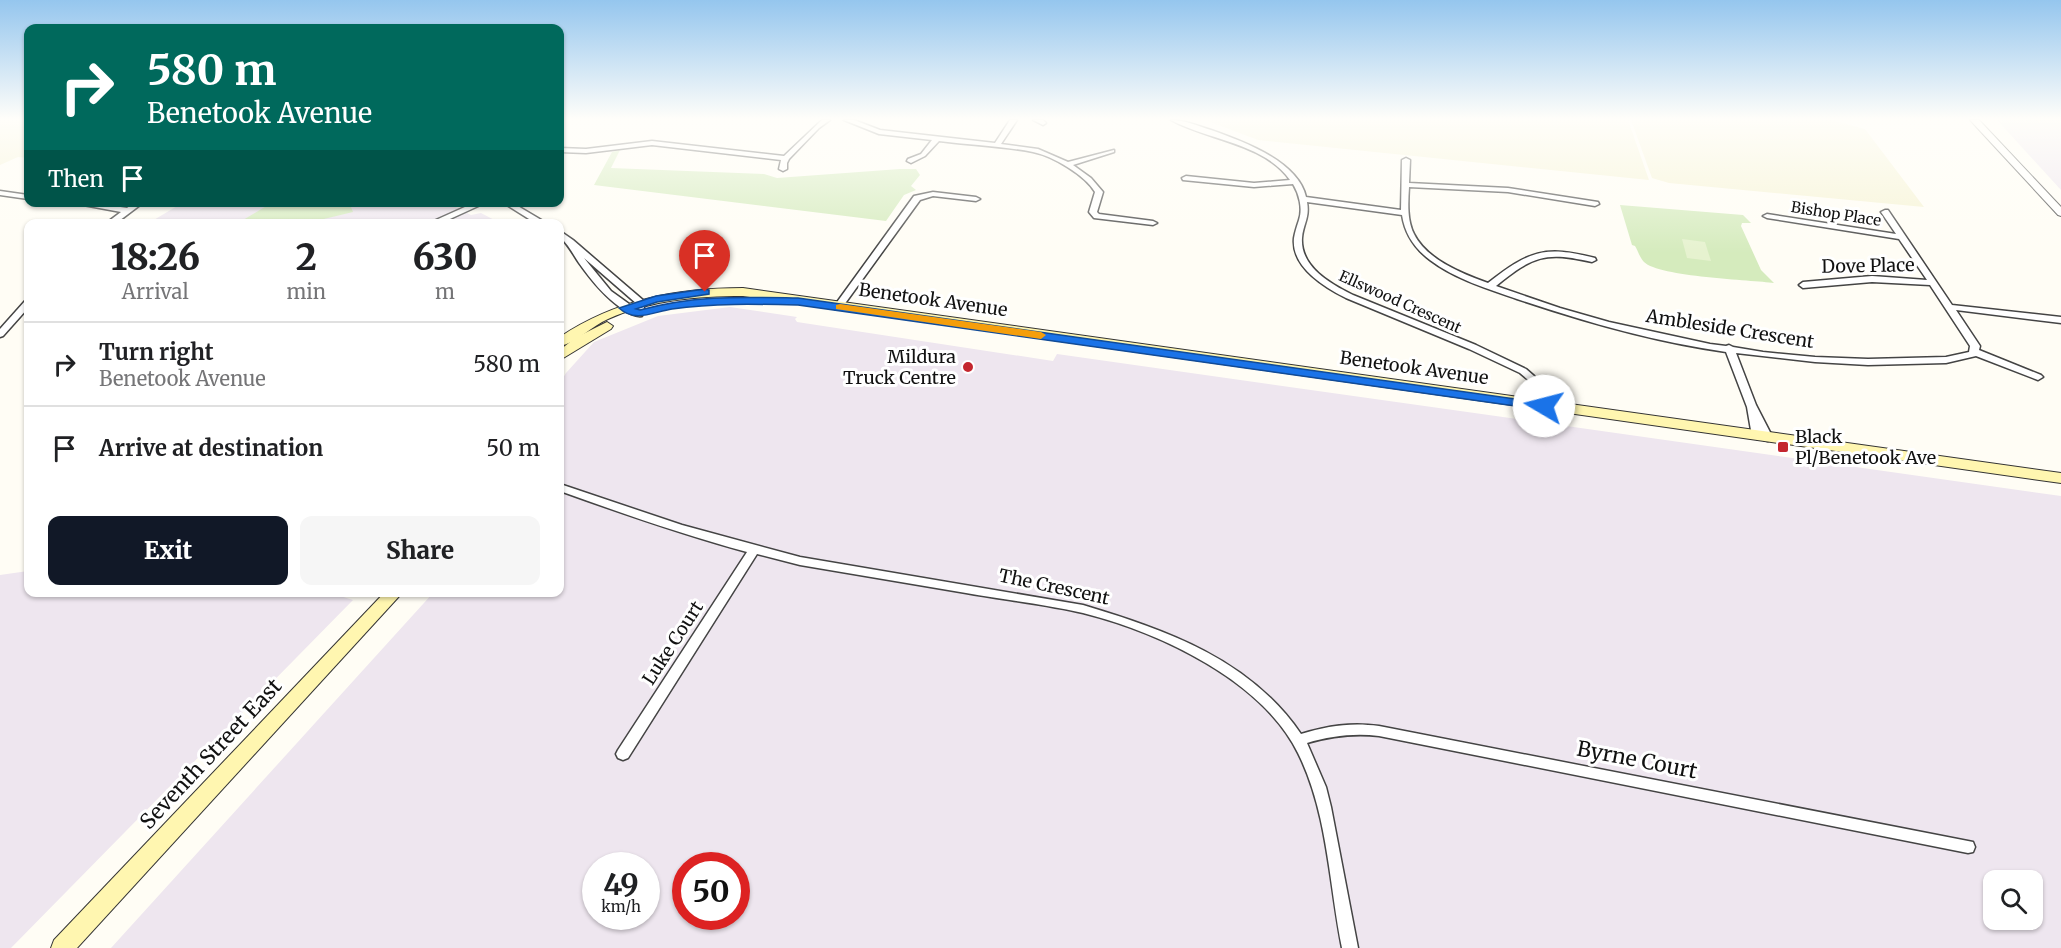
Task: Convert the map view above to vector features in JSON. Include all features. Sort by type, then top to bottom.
[{"type":"main road","name":"Benetook Avenue","points":[[640,308],[714,300],[798,301],[2061,478]]},
{"type":"main road","points":[[564,340],[592,322],[624,308],[640,308]]},
{"type":"main road","points":[[564,353],[599,330],[640,308]]},
{"type":"main road","name":"Seventh Street East","points":[[62,948],[390,597]]},
{"type":"street","points":[[783,164],[783,169]]},
{"type":"street","points":[[1277,164],[1295,182],[1303,202],[1406,213]]},
{"type":"street","name":"Ambleside Crescent","points":[[1406,164],[1406,221],[1412,238],[1427,253],[1456,271],[1544,306],[1611,325],[1729,348],[1796,357],[1881,361],[1948,359],[1964,357],[1975,352]]},
{"type":"street","points":[[2014,164],[2061,213]]},
{"type":"street","points":[[1066,165],[1097,186],[1098,196],[1093,210],[1095,214],[1106,218],[1153,223]]},
{"type":"street","points":[[1186,178],[1249,185],[1295,182]]},
{"type":"street","points":[[1406,185],[1508,190],[1595,204]]},
{"type":"street","points":[[0,193],[24,196]]},
{"type":"street","points":[[838,307],[917,198],[933,194],[976,199]]},
{"type":"street","name":"Ellswood Crescent","points":[[1303,202],[1305,213],[1297,243],[1304,261],[1319,277],[1354,299],[1523,371],[1537,383],[1544,406]]},
{"type":"street","points":[[2049,203],[2061,221]]},
{"type":"street","points":[[102,207],[128,211]]},
{"type":"street","points":[[116,219],[134,207]]},
{"type":"street","points":[[443,219],[472,207]]},
{"type":"street","points":[[514,207],[535,219]]},
{"type":"street","points":[[1886,212],[1975,346],[1975,352],[2038,377]]},
{"type":"street","name":"Bishop Place","points":[[1767,216],[1902,237]]},
{"type":"street","points":[[564,237],[640,308]]},
{"type":"street","points":[[569,241],[602,285],[624,308]]},
{"type":"street","points":[[1490,286],[1519,262],[1536,255],[1564,254],[1592,260]]},
{"type":"street","name":"Dove Place","points":[[1803,285],[1879,279],[1932,283]]},
{"type":"street","points":[[1948,307],[2061,320]]},
{"type":"street","points":[[0,334],[24,313]]},
{"type":"street","points":[[1729,348],[1763,437]]},
{"type":"street","name":"The Crescent","points":[[564,489],[613,508],[754,550],[800,561],[1043,601],[1126,621],[1195,650],[1222,665],[1263,697],[1299,741],[1310,760],[1320,788],[1350,948]]},
{"type":"street","name":"Luke Court","points":[[623,754],[754,550]]},
{"type":"street","name":"Byrne Court","points":[[1299,741],[1341,728],[1379,731],[1968,847]]},
{"type":"shaded area","points":[[1495,164],[1643,164],[1649,180]]},
{"type":"shaded area","points":[[1647,164],[1892,164],[1924,207],[1669,183],[1652,178]]},
{"type":"shaded area","points":[[2037,164],[2061,164],[2061,190]]},
{"type":"shaded area","points":[[176,207],[456,207],[471,215],[481,213],[492,219],[155,219]]},
{"type":"shaded area","points":[[730,307],[797,317],[795,319],[797,322],[1053,361],[1057,354],[2061,496],[2061,948],[111,948],[429,597],[564,597],[564,376],[594,342],[658,316]]},
{"type":"shaded area","points":[[24,572],[24,597],[343,597],[353,600],[11,948],[0,948],[0,575]]},
{"type":"green space","points":[[605,164],[613,164],[611,168],[764,174],[777,178],[900,169],[916,169],[920,175],[911,186],[916,190],[904,195],[886,221],[594,185]]},
{"type":"green space","points":[[1620,205],[1743,215],[1751,223],[1742,223],[1741,226],[1761,270],[1774,283],[1706,277],[1653,267],[1644,262],[1635,246],[1632,245]]},
{"type":"green space","points":[[265,207],[351,207],[353,212],[324,219],[245,219]]},
{"type":"green space","points":[[1682,239],[1705,242],[1711,261],[1687,258]]},
{"type":"slow traffic","points":[[840,307],[1041,335]]},
{"type":"place","name":"Mildura Truck Centre","points":[[968,367]]},
{"type":"place","name":"Black Pl/Benetook Ave","points":[[1783,447]]},
{"type":"route","points":[[705,292],[656,299],[624,308],[639,314],[689,302],[798,301],[1544,406]]}]
